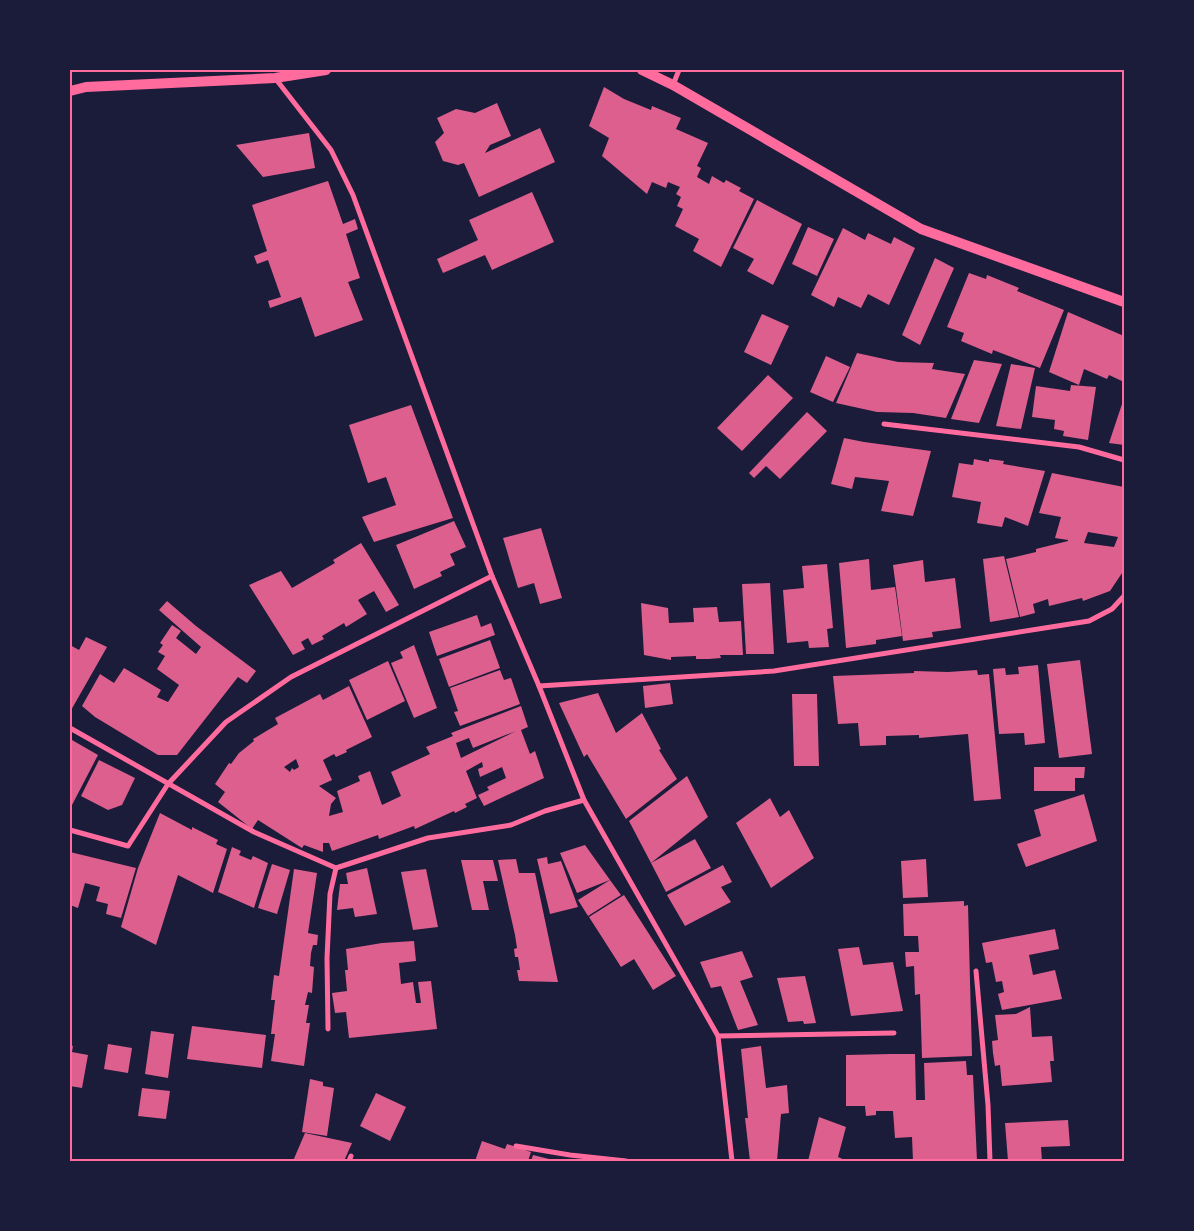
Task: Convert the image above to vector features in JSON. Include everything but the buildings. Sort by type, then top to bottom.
[{"type":"main road","points":[[70,91],[86,87],[275,78],[326,70]]},
{"type":"main road","points":[[642,70],[673,85],[921,229],[1124,302]]},
{"type":"street","points":[[673,85],[679,70]]},
{"type":"street","points":[[275,78],[331,150],[353,195],[492,576],[539,686],[584,800],[718,1036],[732,1161]]},
{"type":"street","points":[[884,424],[1079,447],[1124,460]]},
{"type":"street","points":[[70,830],[128,846],[168,784],[226,722],[291,677],[492,576]]},
{"type":"street","points":[[539,686],[774,671],[1088,621],[1112,609],[1124,596]]},
{"type":"street","points":[[70,728],[254,832],[336,868],[428,838],[512,825],[545,811],[584,800]]},
{"type":"street","points":[[328,1029],[327,958],[330,894],[336,868]]},
{"type":"street","points":[[976,970],[988,1105],[990,1161]]},
{"type":"street","points":[[718,1036],[894,1033]]},
{"type":"street","points":[[516,1146],[626,1161]]}]
